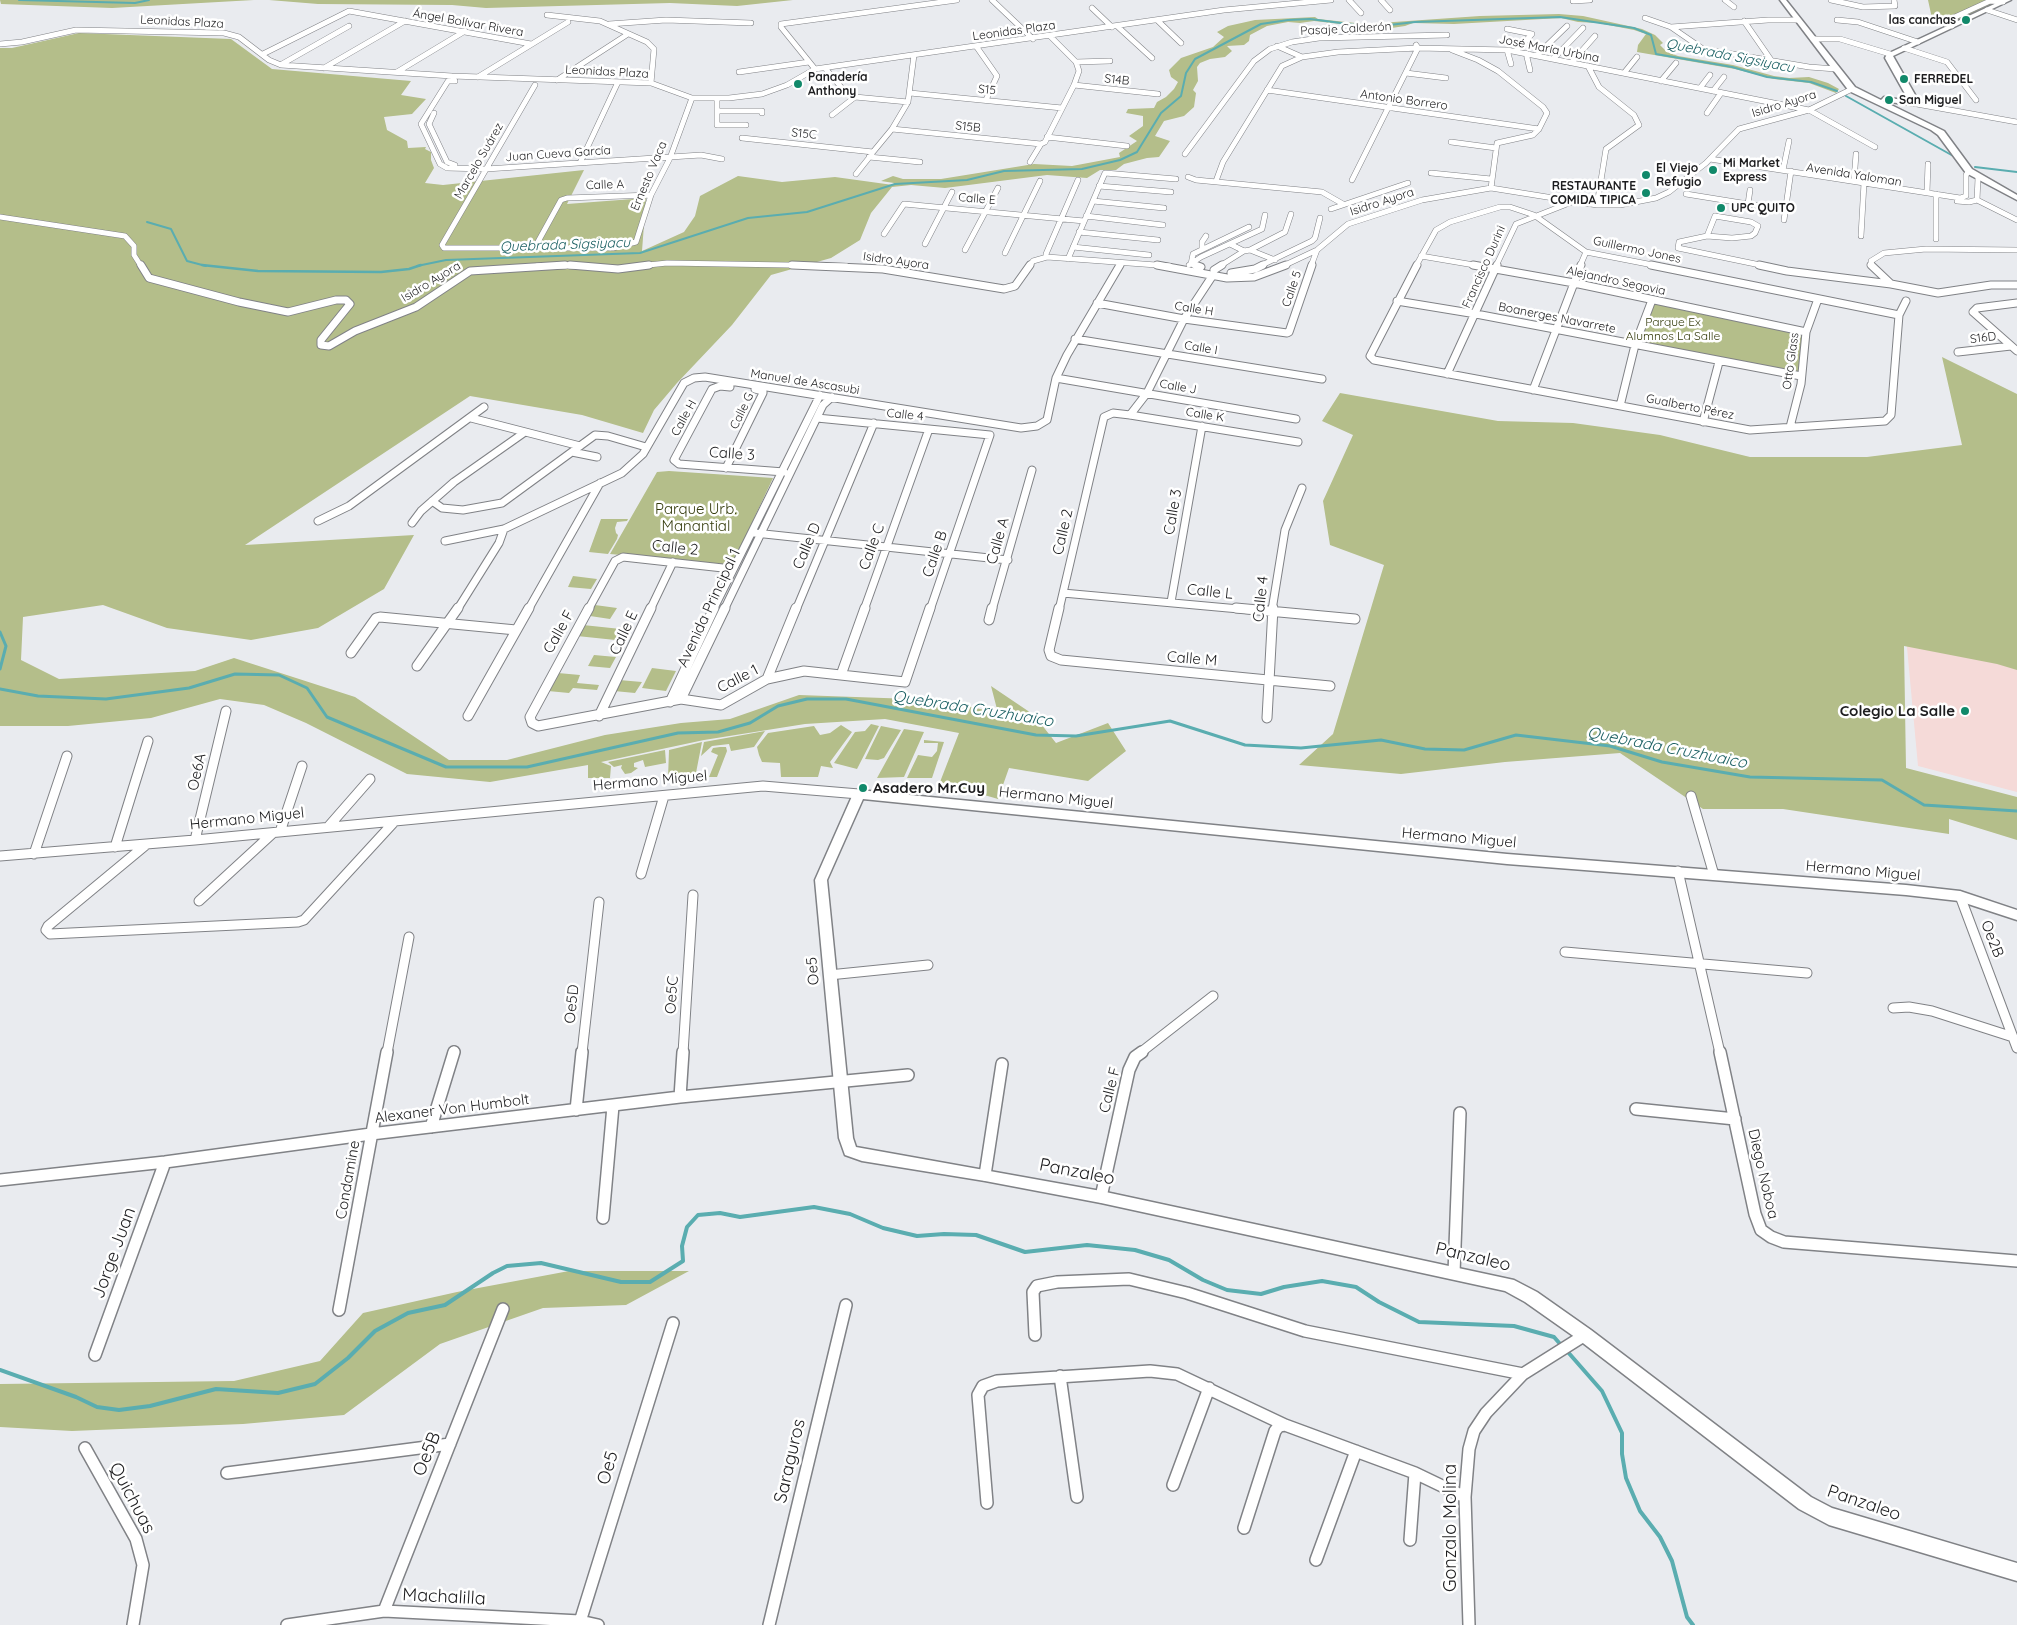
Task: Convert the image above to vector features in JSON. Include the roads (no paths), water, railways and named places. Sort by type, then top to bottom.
[{"type":"street","points":[[816,69],[780,26],[781,24],[957,0]]},
{"type":"street","points":[[992,0],[1033,39]]},
{"type":"street","name":"Leonidas Plaza","points":[[0,44],[22,42],[76,30],[205,32],[239,37],[269,60],[281,65],[478,77],[651,84],[692,98],[745,98],[787,85],[816,69],[1251,7],[1331,0]]},
{"type":"street","points":[[1350,0],[1361,13]]},
{"type":"street","points":[[1381,0],[1390,10]]},
{"type":"street","points":[[1573,1],[1590,0]]},
{"type":"street","points":[[1725,0],[1734,7]]},
{"type":"street","points":[[1783,0],[1852,89],[1938,130],[1969,171],[1978,178],[2017,198]]},
{"type":"street","points":[[1831,0],[1863,7],[1893,7],[1894,0]]},
{"type":"street","points":[[1952,26],[1944,22],[1990,1],[2005,1]]},
{"type":"street","points":[[1813,39],[1840,39],[1890,54],[2005,1]]},
{"type":"street","points":[[1092,8],[1152,58]]},
{"type":"street","points":[[1987,10],[2017,20]]},
{"type":"street","name":"Ángel Bolívar Rivera","points":[[263,54],[348,11],[531,44]]},
{"type":"street","points":[[547,15],[593,20],[609,24],[647,42],[654,50],[651,84]]},
{"type":"street","points":[[1645,18],[1671,28],[1699,48],[1809,67],[1836,68]]},
{"type":"street","points":[[609,24],[666,20],[751,23]]},
{"type":"street","points":[[1157,20],[1181,43]]},
{"type":"street","points":[[1671,28],[1744,21],[1798,20]]},
{"type":"street","points":[[1837,20],[1858,22],[1918,42]]},
{"type":"street","points":[[1744,21],[1771,60]]},
{"type":"street","points":[[324,68],[405,22]]},
{"type":"street","points":[[478,77],[568,22]]},
{"type":"street","points":[[281,65],[349,26]]},
{"type":"street","points":[[1537,55],[1567,26]]},
{"type":"street","points":[[1553,59],[1583,28]]},
{"type":"street","points":[[1507,29],[1532,34],[1516,51]]},
{"type":"street","points":[[397,72],[465,31]]},
{"type":"street","points":[[557,80],[628,34]]},
{"type":"street","name":"Pasaje Calderón","points":[[1185,154],[1254,61],[1277,46],[1318,38],[1448,35]]},
{"type":"street","points":[[1030,162],[1048,137],[1079,71],[1076,62],[1050,36]]},
{"type":"street","points":[[1352,180],[1418,48],[1411,36]]},
{"type":"street","points":[[1572,62],[1595,36]]},
{"type":"street","points":[[976,46],[997,76],[986,100]]},
{"type":"street","points":[[1277,46],[1302,57]]},
{"type":"street","name":"José María Urbina","points":[[1216,182],[1223,162],[1282,66],[1302,57],[1338,52],[1418,48],[1516,51],[1809,110],[1875,147]]},
{"type":"street","points":[[1447,48],[1478,60],[1498,71],[1544,107],[1547,116],[1538,129],[1528,137],[1499,142],[1496,148],[1491,188]]},
{"type":"street","points":[[1904,48],[1947,62],[1976,100]]},
{"type":"street","points":[[1507,50],[1511,64]]},
{"type":"street","points":[[1526,53],[1530,70]]},
{"type":"street","points":[[1890,54],[1889,58],[1912,95],[1914,100],[1911,103]]},
{"type":"street","points":[[856,174],[892,129],[908,102],[914,55]]},
{"type":"street","points":[[1624,73],[1637,57]]},
{"type":"street","points":[[1076,62],[1110,61]]},
{"type":"street","points":[[739,72],[809,62]]},
{"type":"street","points":[[1661,81],[1676,63]]},
{"type":"street","points":[[1588,66],[1599,87],[1634,115],[1639,125],[1606,149],[1597,205]]},
{"type":"street","points":[[825,68],[846,93],[855,97],[908,102]]},
{"type":"street","points":[[1406,73],[1446,78]]},
{"type":"street","points":[[1700,88],[1710,75]]},
{"type":"street","points":[[1713,91],[1724,77]]},
{"type":"street","points":[[452,80],[455,81],[429,124],[449,166],[440,164],[421,124],[448,81],[452,80]]},
{"type":"street","points":[[581,161],[618,82]]},
{"type":"street","name":"Marcelo Suárez","points":[[534,249],[444,248],[442,244],[535,85]]},
{"type":"street","name":"S14B","points":[[1074,85],[1158,94]]},
{"type":"street","name":"Isidro Ayora","points":[[0,217],[126,236],[134,246],[134,255],[149,278],[248,304],[288,312],[336,300],[346,300],[350,304],[321,340],[321,345],[329,346],[355,331],[416,307],[470,271],[480,269],[568,265],[618,269],[667,263],[841,266],[883,270],[1004,289],[1015,286],[1033,261],[1047,257],[1185,268],[1213,273],[1227,278],[1254,277],[1274,271],[1317,250],[1348,224],[1422,200],[1491,188],[1597,205],[1620,205],[1656,198],[1669,192],[1708,161],[1739,129],[1809,110],[1852,89]]},
{"type":"street","name":"Antonio Borrero","points":[[1267,90],[1538,129]]},
{"type":"street","points":[[1707,113],[1721,92]]},
{"type":"street","name":"S15","points":[[910,93],[1062,108]]},
{"type":"street","points":[[832,115],[855,97]]},
{"type":"street","name":"Ernesto Vaca","points":[[534,249],[613,248],[636,242],[651,195],[670,156],[692,98]]},
{"type":"street","points":[[717,98],[717,125],[746,124],[746,126]]},
{"type":"street","points":[[1871,98],[1911,103],[2017,122]]},
{"type":"street","points":[[718,111],[762,111],[762,113]]},
{"type":"street","name":"S15B","points":[[892,129],[1042,144]]},
{"type":"street","points":[[1048,137],[1127,146]]},
{"type":"street","name":"S15C","points":[[742,138],[864,151],[871,154],[920,162]]},
{"type":"street","points":[[1783,170],[1789,141]]},
{"type":"street","points":[[1451,142],[1496,148]]},
{"type":"street","points":[[1854,181],[1856,154]]},
{"type":"street","name":"Juan Cueva García","points":[[449,166],[486,167],[701,155],[722,159]]},
{"type":"street","name":"Avenida Yaloman","points":[[1708,161],[1854,181],[1864,185],[1927,192],[1936,196],[1966,197],[1966,175],[1969,171]]},
{"type":"street","name":"Avenida Yaloman","points":[[1708,161],[1783,170],[1791,173],[1969,202],[1976,200]]},
{"type":"street","points":[[1927,192],[1928,164]]},
{"type":"street","points":[[1068,259],[1103,175],[1110,172],[1176,179]]},
{"type":"street","points":[[1431,173],[1491,179]]},
{"type":"street","points":[[1784,220],[1791,173]]},
{"type":"street","points":[[1188,177],[1216,182],[1322,192],[1344,204]]},
{"type":"street","points":[[1978,178],[1976,200],[2017,220]]},
{"type":"street","points":[[1046,254],[1078,180]]},
{"type":"street","points":[[1006,253],[1040,181]]},
{"type":"street","points":[[1331,209],[1408,183]]},
{"type":"street","points":[[1860,236],[1864,185]]},
{"type":"street","points":[[1099,186],[1171,192]]},
{"type":"street","points":[[965,250],[998,188]]},
{"type":"street","points":[[1748,204],[1750,190]]},
{"type":"street","points":[[925,244],[952,192]]},
{"type":"street","points":[[1686,194],[1785,210]]},
{"type":"street","name":"Calle A","points":[[534,249],[560,200],[567,198],[651,195]]},
{"type":"street","points":[[1936,196],[1936,239]]},
{"type":"street","points":[[1093,201],[1164,208]]},
{"type":"street","name":"Francisco Durini","points":[[1447,374],[1516,224],[1534,215],[1572,202]]},
{"type":"street","name":"Calle E","points":[[884,234],[904,204],[1060,219],[1085,218],[1163,225]]},
{"type":"street","name":"Guillermo Jones","points":[[1370,356],[1397,301],[1436,230],[1450,222],[1500,207],[1510,207],[1534,215],[1586,252],[1899,315]]},
{"type":"street","points":[[1130,415],[1147,393],[1184,319],[1213,273],[1247,250],[1285,232],[1291,214]]},
{"type":"street","points":[[1185,268],[1200,257],[1262,228],[1265,215]]},
{"type":"street","points":[[1707,236],[1715,216],[1751,222],[1758,226],[1756,233],[1751,236],[1732,238],[1707,236],[1679,242],[1678,248],[1787,271],[1891,284],[1944,293],[1991,285],[2017,285]]},
{"type":"street","points":[[1191,264],[1213,273],[1243,272],[1275,260],[1314,240],[1320,218]]},
{"type":"street","points":[[1191,264],[1193,254],[1249,227]]},
{"type":"street","points":[[1079,232],[1158,240]]},
{"type":"street","points":[[1202,249],[1202,242],[1206,236]]},
{"type":"street","points":[[1230,244],[1275,260]]},
{"type":"street","points":[[1073,247],[1149,255]]},
{"type":"street","points":[[1891,284],[1871,265],[1871,261],[1884,253],[1926,249],[2017,250]]},
{"type":"street","name":"Calle 5","points":[[1287,333],[1289,332],[1317,250]]},
{"type":"street","points":[[1533,390],[1586,252]]},
{"type":"street","name":"Alejandro Segovia","points":[[1421,256],[1574,283],[1806,332]]},
{"type":"street","name":"Manuel de Ascasubi","points":[[444,541],[504,529],[600,483],[632,465],[643,454],[684,383],[694,378],[820,395],[1021,428],[1037,426],[1048,420],[1056,378],[1075,339],[1121,263]]},
{"type":"street","name":"Otto Glass","points":[[1790,428],[1801,384],[1806,332],[1818,299]]},
{"type":"street","points":[[1620,406],[1635,345],[1652,300]]},
{"type":"street","name":"Boanerges Navarrete","points":[[1397,301],[1476,314],[1719,362],[1801,376]]},
{"type":"street","name":"Gualberto Pérez","points":[[1370,356],[1374,360],[1750,430],[1877,422],[1889,419],[1891,415],[1899,315],[1906,301]]},
{"type":"street","name":"Calle H","points":[[1097,303],[1184,319],[1287,333]]},
{"type":"street","points":[[2017,303],[1973,310],[1974,314],[2017,351]]},
{"type":"street","name":"Calle I","points":[[1075,339],[1322,379]]},
{"type":"street","name":"S16D","points":[[1958,352],[2011,346]]},
{"type":"street","points":[[1703,422],[1719,362]]},
{"type":"street","name":"Calle J","points":[[1056,378],[1296,419]]},
{"type":"street","name":"Calle H","points":[[674,460],[715,387],[763,391]]},
{"type":"street","name":"Calle G","points":[[726,468],[763,391]]},
{"type":"street","points":[[670,702],[732,569],[755,533],[780,472],[820,395]]},
{"type":"street","name":"Avenida Principal 1","points":[[681,700],[755,533],[789,473],[823,405],[832,397]]},
{"type":"street","points":[[318,521],[349,506],[484,407]]},
{"type":"street","name":"Calle K","points":[[1107,414],[1130,415],[1298,442]]},
{"type":"street","name":"Calle 2","points":[[1051,656],[1048,650],[1104,417],[1107,414]]},
{"type":"street","points":[[471,418],[580,446]]},
{"type":"street","name":"Calle 4","points":[[817,418],[990,435]]},
{"type":"street","name":"Calle D","points":[[767,680],[874,423]]},
{"type":"street","name":"Calle 3","points":[[1171,602],[1202,426]]},
{"type":"street","name":"Calle C","points":[[841,676],[929,429]]},
{"type":"street","points":[[412,523],[421,511],[454,482],[525,432]]},
{"type":"street","points":[[432,501],[442,508],[462,510],[502,503],[590,438],[602,435],[646,447]]},
{"type":"street","name":"Calle B","points":[[905,682],[990,435]]},
{"type":"street","points":[[572,452],[597,457]]},
{"type":"street","name":"Calle 3","points":[[674,460],[679,464],[789,473]]},
{"type":"street","name":"Calle A","points":[[989,620],[1008,560],[1032,470]]},
{"type":"street","points":[[468,716],[600,483]]},
{"type":"street","name":"Calle 4","points":[[1267,718],[1272,612],[1284,530],[1302,488]]},
{"type":"street","points":[[418,666],[487,563],[499,543],[504,529]]},
{"type":"street","points":[[755,533],[1008,560]]},
{"type":"street","name":"Calle 2","points":[[615,561],[623,557],[732,569]]},
{"type":"street","name":"Calle F","points":[[530,717],[615,561]]},
{"type":"street","name":"Calle E","points":[[599,716],[673,562]]},
{"type":"street","name":"Calle L","points":[[1063,593],[1355,619]]},
{"type":"street","points":[[350,653],[376,618],[380,617],[516,630]]},
{"type":"street","name":"Calle M","points":[[1051,656],[1061,660],[1330,686]]},
{"type":"street","name":"Calle 1","points":[[530,717],[532,722],[538,726],[681,700],[721,705],[767,680],[804,671],[905,682]]},
{"type":"street","name":"Oe6A","points":[[196,840],[226,711]]},
{"type":"street","points":[[115,847],[148,741]]},
{"type":"street","points":[[34,854],[67,756]]},
{"type":"street","points":[[199,901],[277,832],[302,766]]},
{"type":"street","points":[[328,827],[370,778]]},
{"type":"street","name":"Hermano Miguel","points":[[0,856],[196,840],[763,786],[1507,859],[1678,871],[1960,896],[2017,914]]},
{"type":"street","name":"Oe5","points":[[850,1151],[847,1146],[840,1081],[821,880],[859,794]]},
{"type":"street","points":[[641,874],[664,796]]},
{"type":"street","points":[[1691,796],[1714,874]]},
{"type":"street","points":[[147,844],[48,926],[46,930],[50,934],[63,935],[298,922],[304,920],[394,821]]},
{"type":"street","name":"Diego Noboa","points":[[1678,871],[1761,1230],[1771,1237],[1784,1242],[2017,1261]]},
{"type":"street","name":"Oe5C","points":[[680,1097],[693,895]]},
{"type":"street","name":"Oe2B","points":[[1960,896],[2017,1048]]},
{"type":"street","name":"Oe5D","points":[[576,1110],[599,902]]},
{"type":"street","name":"Condamine","points":[[339,1310],[410,937]]},
{"type":"street","points":[[1565,952],[1807,973]]},
{"type":"street","points":[[829,976],[928,965]]},
{"type":"street","name":"Calle F","points":[[1101,1197],[1129,1070],[1135,1058],[1213,996]]},
{"type":"street","points":[[1893,1008],[1909,1007],[1932,1011],[2013,1037]]},
{"type":"street","points":[[430,1127],[454,1051]]},
{"type":"street","points":[[986,1175],[1002,1064]]},
{"type":"street","name":"Alexaner Von Humbolt","points":[[0,1180],[165,1162],[371,1134],[680,1097],[908,1075]]},
{"type":"street","points":[[602,1218],[614,1106]]},
{"type":"street","points":[[1636,1109],[1735,1119]]},
{"type":"street","points":[[1454,1273],[1460,1112]]},
{"type":"street","name":"Panzaleo","points":[[850,1151],[862,1155],[986,1175],[1101,1197],[1312,1244],[1497,1282],[1521,1290],[1662,1392],[1805,1503],[1829,1516],[2017,1572]]},
{"type":"street","name":"Jorge Juan","points":[[95,1355],[165,1162]]},
{"type":"street","points":[[1035,1335],[1033,1292],[1037,1286],[1057,1282],[1129,1279],[1187,1293],[1305,1331],[1523,1374]]},
{"type":"street","name":"Saraguros","points":[[769,1625],[846,1305]]},
{"type":"street","name":"Oe5B","points":[[384,1611],[503,1309]]},
{"type":"street","name":"Oe5","points":[[579,1623],[672,1322]]},
{"type":"street","name":"Gonzalo Molina","points":[[1469,1625],[1465,1497],[1469,1449],[1474,1431],[1486,1413],[1523,1374],[1585,1335]]},
{"type":"street","points":[[987,1502],[978,1410],[978,1395],[983,1386],[997,1381],[1150,1371],[1177,1374],[1286,1425],[1415,1473],[1465,1497]]},
{"type":"street","points":[[1060,1376],[1077,1497]]},
{"type":"street","points":[[1173,1485],[1209,1388]]},
{"type":"street","points":[[1244,1528],[1275,1431],[1279,1426],[1286,1425]]},
{"type":"street","points":[[227,1473],[450,1444]]},
{"type":"street","name":"Quichuas","points":[[85,1448],[136,1539],[143,1565],[133,1625]]},
{"type":"street","points":[[1316,1560],[1356,1451]]},
{"type":"street","points":[[1410,1540],[1415,1473]]},
{"type":"street","name":"Machalilla","points":[[287,1625],[384,1611],[598,1625]]},
{"type":"waterway","points":[[19,0],[135,3],[149,0]]},
{"type":"waterway","name":"Quebrada Sigsiyacu","points":[[420,265],[446,260],[640,253],[748,218],[807,212],[895,184],[967,180],[1004,171],[1082,169],[1120,160],[1137,152],[1161,113],[1181,96],[1186,73],[1195,59],[1261,24],[1288,20],[1310,19],[1372,27],[1415,22],[1560,17],[1634,28],[1651,35],[1656,54],[1732,67],[1767,77],[1811,82],[1837,91]]},
{"type":"waterway","name":"Quebrada Sigsiyacu","points":[[1846,96],[1955,157]]},
{"type":"waterway","name":"Quebrada Sigsiyacu","points":[[1975,167],[2017,172]]},
{"type":"waterway","name":"Quebrada Sigsiyacu","points":[[147,222],[171,229],[187,261],[202,265]]},
{"type":"waterway","name":"Quebrada Sigsiyacu","points":[[202,265],[258,271],[381,272],[409,269],[420,265]]},
{"type":"waterway","points":[[0,632],[6,646],[0,669]]},
{"type":"waterway","name":"Quebrada Cruzhuaico","points":[[0,689],[38,696],[106,699],[189,688],[235,674],[279,675],[307,688],[327,717],[446,767],[527,767],[678,733],[718,732],[750,723],[778,706],[807,699],[846,699],[1036,735],[1076,736],[1170,721],[1245,745],[1301,748],[1381,740],[1425,749],[1464,750],[1516,735],[1610,746],[1662,762],[1750,777],[1882,780],[1924,805],[2017,811]]},
{"type":"waterway","points":[[0,1370],[76,1397],[97,1407],[119,1410],[150,1406],[216,1389],[278,1393],[315,1384],[348,1358],[375,1331],[408,1313],[445,1305],[493,1273],[507,1266],[541,1263],[621,1282],[650,1282],[683,1261],[682,1246],[687,1227],[698,1215],[720,1213],[740,1217],[814,1207],[850,1214],[883,1228],[917,1236],[944,1234],[976,1235],[1025,1252],[1087,1245],[1135,1250],[1169,1260],[1203,1280],[1227,1290],[1261,1294],[1284,1287],[1322,1281],[1356,1287],[1379,1302],[1419,1322],[1514,1326],[1554,1337],[1561,1345]]},
{"type":"waterway","points":[[1567,1351],[1602,1391],[1622,1433],[1622,1454],[1626,1478],[1640,1511],[1660,1537],[1672,1561],[1687,1617],[1693,1625]]},
{"type":"place","name":"las canchas","points":[[1966,20]]},
{"type":"place","name":"FERREDEL","points":[[1904,79]]},
{"type":"place","name":"Panadería Anthony","points":[[798,84]]},
{"type":"place","name":"San Miguel","points":[[1889,100]]},
{"type":"place","name":"Mi Market Express","points":[[1713,170]]},
{"type":"place","name":"El Viejo Refugio","points":[[1646,175]]},
{"type":"place","name":"RESTAURANTE COMIDA TIPICA","points":[[1646,193]]},
{"type":"place","name":"UPC QUITO","points":[[1721,208]]},
{"type":"place","name":"Colegio La Salle","points":[[1965,711]]},
{"type":"place","name":"Asadero Mr.Cuy","points":[[863,788]]},
{"type":"park label","name":"Parque Ex Alumnos La Salle","points":[[1673,329]]},
{"type":"park label","name":"Parque Urb. Manantial","points":[[696,518]]}]
